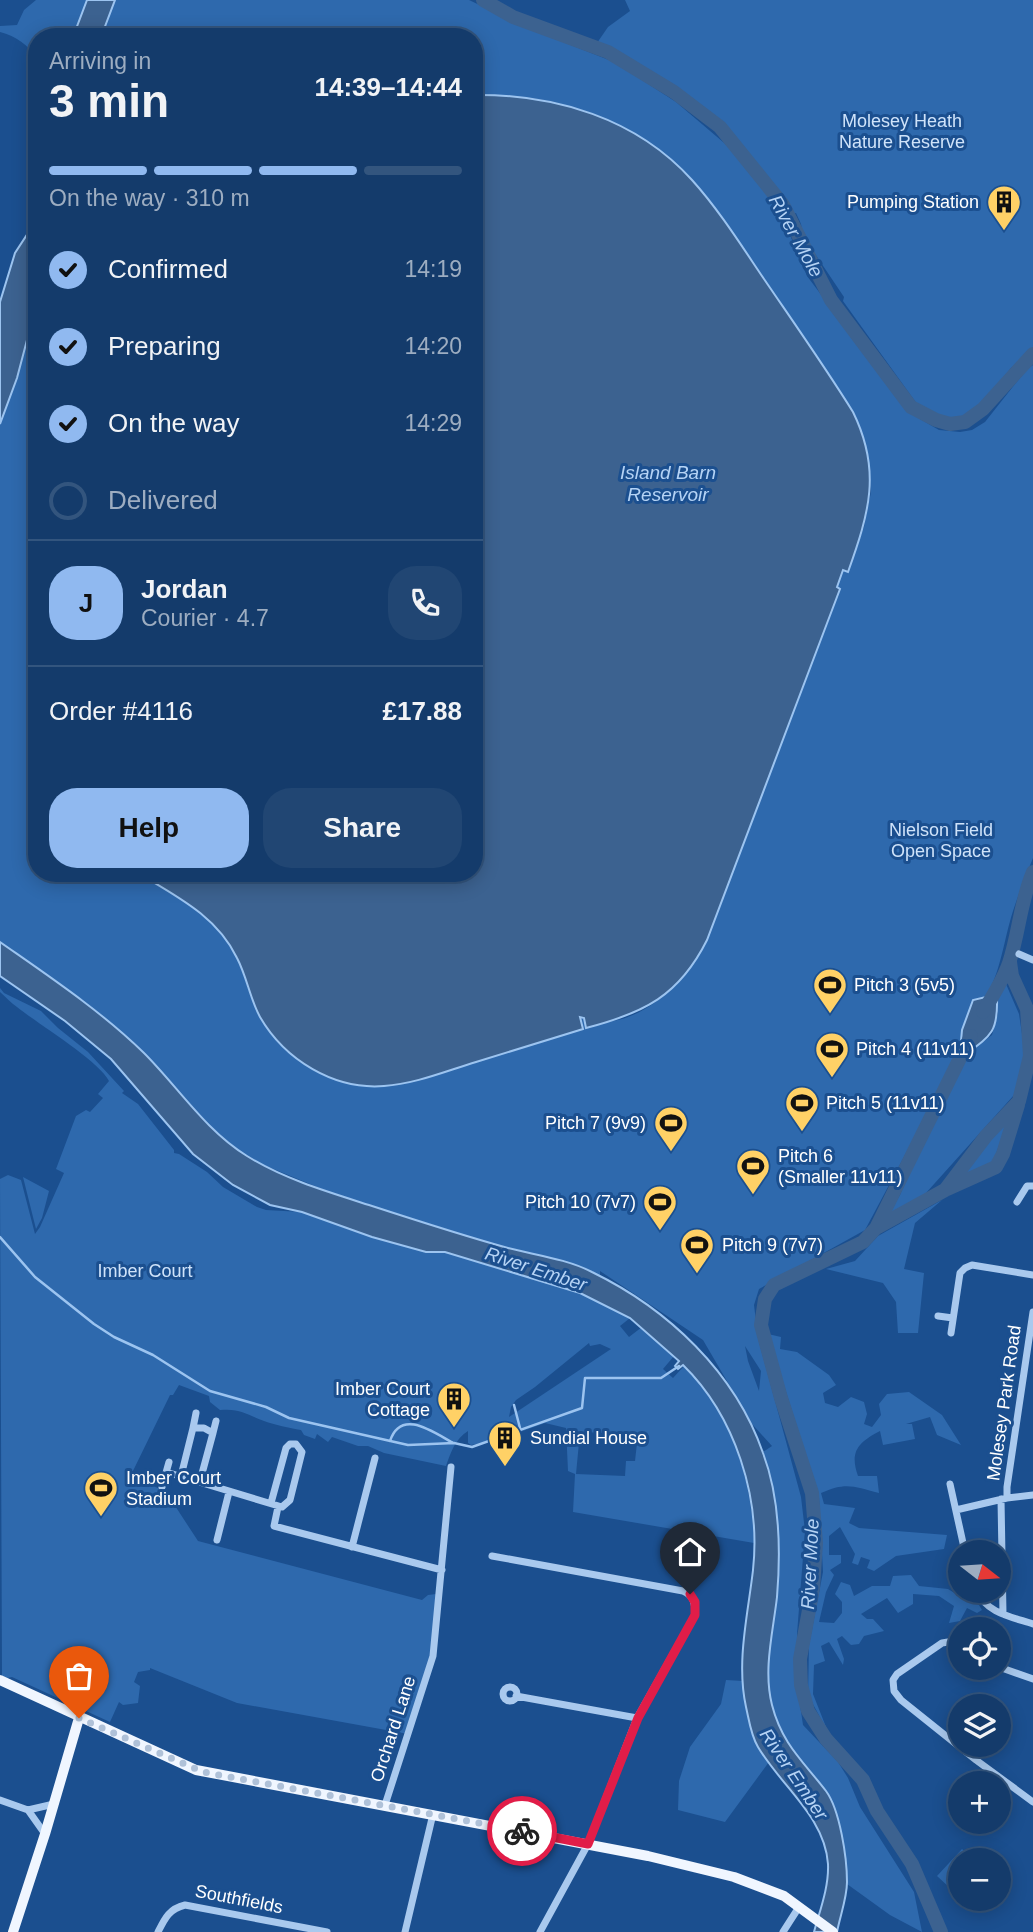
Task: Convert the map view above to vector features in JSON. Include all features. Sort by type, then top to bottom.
[{"type":"main road","points":[[0,1680],[196,1770],[385,1805]]},
{"type":"main road","points":[[13,1932],[79,1718]]},
{"type":"main road","name":"Orchard Lane","points":[[385,1805],[648,1856],[741,1879],[774,1890],[833,1932]]},
{"type":"street","points":[[1019,954],[1033,960]]},
{"type":"street","points":[[1017,1202],[1027,1186],[1033,1186]]},
{"type":"street","points":[[951,1333],[960,1273],[965,1268],[972,1265],[1033,1275]]},
{"type":"street","name":"Molesey Park Road","points":[[1003,1614],[1004,1498],[1033,1312]]},
{"type":"street","points":[[938,1316],[953,1318]]},
{"type":"street","points":[[181,1476],[196,1413]]},
{"type":"street","points":[[200,1481],[216,1421]]},
{"type":"street","points":[[193,1428],[204,1428],[213,1433]]},
{"type":"street","points":[[166,1472],[200,1481],[208,1486],[229,1492],[275,1505],[282,1507],[290,1500],[302,1452],[296,1444],[286,1448],[275,1505],[274,1526],[442,1570]]},
{"type":"street","points":[[352,1547],[376,1458]]},
{"type":"street","points":[[162,1487],[169,1462]]},
{"type":"street","name":"Orchard Lane","points":[[385,1805],[433,1656],[451,1467]]},
{"type":"street","points":[[950,1485],[962,1540]]},
{"type":"street","points":[[217,1540],[229,1492]]},
{"type":"street","points":[[956,1510],[1004,1498],[1033,1495]]},
{"type":"street","points":[[492,1556],[683,1591],[690,1594],[695,1602],[695,1615],[638,1718],[588,1844],[540,1932]]},
{"type":"street","points":[[984,1603],[1003,1614],[1033,1624]]},
{"type":"street","points":[[948,1642],[942,1643],[897,1674],[892,1680],[894,1691],[901,1700],[976,1760],[1033,1802]]},
{"type":"street","points":[[1011,1671],[1033,1679]]},
{"type":"street","points":[[516,1696],[638,1718]]},
{"type":"street","points":[[0,1800],[28,1810],[54,1804]]},
{"type":"street","points":[[28,1810],[45,1834]]},
{"type":"street","points":[[405,1932],[433,1814]]},
{"type":"street","name":"Southfields","points":[[158,1932],[166,1914],[185,1905],[327,1932]]},
{"type":"street","points":[[783,1932],[799,1907]]},
{"type":"green space","points":[[36,0],[87,0],[76,28],[28,28],[28,48],[22,42],[0,32],[0,26],[17,25],[24,10]]},
{"type":"green space","name":"Nielson Field Open Space","points":[[115,0],[469,0],[530,29],[614,62],[676,102],[743,159],[777,204],[807,276],[891,391],[920,419],[939,430],[972,430],[985,422],[1033,365],[1033,858],[1013,911],[991,987],[986,997],[973,1000],[962,1030],[960,1052],[865,1230],[759,1289],[754,1305],[758,1338],[801,1497],[805,1531],[797,1634],[797,1684],[803,1725],[838,1762],[860,1807],[914,1892],[922,1932],[890,1915],[847,1884],[839,1827],[829,1795],[796,1755],[776,1721],[769,1674],[777,1595],[778,1540],[772,1488],[763,1452],[772,1446],[752,1424],[703,1340],[600,1271],[600,1276],[585,1269],[334,1194],[243,1154],[218,1133],[103,1016],[0,942],[0,424],[17,378],[28,336],[28,882],[154,882],[195,909],[224,936],[238,960],[256,1009],[278,1042],[309,1067],[345,1081],[365,1085],[385,1086],[580,1021],[580,1018],[600,1022],[619,1020],[655,1003],[685,974],[697,957],[707,940],[840,589],[837,588],[843,570],[848,571],[864,527],[871,492],[869,461],[842,395],[706,196],[670,159],[644,140],[595,114],[532,98],[483,95],[483,28],[104,28]],"holes":[[[745,1346],[761,1371],[759,1391],[748,1361]]]},
{"type":"green space","name":"Molesey Heath Nature Reserve","points":[[625,0],[1033,0],[1033,348],[1011,368],[982,405],[959,419],[938,417],[917,404],[843,301],[844,297],[803,236],[796,213],[793,214],[762,171],[717,121],[643,69],[597,43],[608,27],[630,11]]},
{"type":"green space","points":[[1006,984],[1019,1014],[1024,1047],[1024,1066],[1014,1095],[917,1203],[886,1218],[900,1195],[915,1158],[966,1054],[992,1035],[998,1014],[997,998]]},
{"type":"green space","name":"Imber Court","points":[[0,988],[4,993],[41,1011],[88,1052],[124,1091],[122,1093],[138,1104],[174,1153],[257,1207],[302,1212],[372,1237],[426,1252],[444,1252],[580,1293],[630,1318],[620,1326],[629,1337],[642,1327],[674,1356],[663,1369],[673,1378],[684,1366],[700,1384],[726,1425],[736,1448],[749,1495],[754,1543],[573,1512],[575,1474],[568,1471],[566,1428],[545,1423],[495,1441],[471,1445],[468,1443],[468,1431],[457,1442],[446,1466],[384,1453],[332,1437],[328,1442],[317,1434],[315,1439],[304,1435],[301,1430],[239,1411],[220,1410],[210,1402],[209,1396],[179,1385],[173,1395],[170,1395],[131,1475],[166,1492],[198,1541],[422,1600],[428,1595],[436,1594],[433,1656],[408,1734],[237,1703],[150,1668],[138,1672],[134,1682],[140,1686],[138,1703],[123,1705],[119,1702],[110,1722],[12,1677],[2,1676],[0,1179],[8,1175],[21,1180],[35,1234],[64,1173],[56,1169],[76,1116],[86,1110],[90,1112],[103,1098],[98,1094],[109,1081],[103,1072],[81,1053],[0,992]],"holes":[[[589,1343],[590,1346],[600,1344],[611,1349],[509,1417],[516,1400]],[[580,1432],[638,1434],[635,1461],[626,1461],[625,1476],[576,1474]]]},
{"type":"green space","points":[[1010,1115],[993,1162],[956,1180]]},
{"type":"green space","points":[[23,1177],[49,1191],[42,1218],[36,1229]]},
{"type":"green space","points":[[942,1200],[915,1223],[904,1269],[924,1273],[918,1333],[898,1333],[896,1302],[883,1283],[826,1269],[855,1261],[878,1236]]},
{"type":"green space","points":[[768,1334],[781,1337],[780,1349],[797,1352],[829,1375],[836,1385],[823,1393],[825,1403],[838,1407],[851,1397],[864,1402],[867,1414],[864,1424],[872,1427],[881,1415],[879,1404],[887,1394],[909,1392],[942,1415],[961,1445],[937,1435],[930,1417],[906,1424],[912,1424],[915,1439],[883,1445],[880,1431],[861,1443],[855,1454],[858,1476],[877,1476],[879,1493],[850,1486],[821,1493],[824,1504],[855,1508],[849,1523],[859,1528],[947,1535],[944,1549],[896,1556],[874,1571],[867,1568],[870,1560],[861,1557],[858,1565],[852,1563],[855,1554],[840,1527],[829,1536],[829,1555],[841,1555],[841,1563],[830,1570],[834,1575],[826,1592],[819,1622],[834,1623],[842,1613],[842,1602],[835,1594],[841,1582],[850,1585],[854,1596],[872,1586],[890,1586],[893,1576],[911,1575],[919,1586],[948,1589],[948,1602],[939,1596],[913,1594],[913,1604],[898,1613],[887,1598],[861,1614],[867,1619],[873,1619],[884,1631],[864,1636],[859,1644],[851,1645],[842,1636],[837,1639],[844,1659],[843,1665],[829,1642],[821,1646],[825,1661],[814,1665],[813,1694],[828,1732],[808,1695],[809,1645],[823,1572],[819,1498]]},
{"type":"green space","points":[[950,1603],[978,1603],[982,1610],[977,1613],[967,1608],[962,1617],[951,1617],[954,1606]]},
{"type":"green space","points":[[726,1680],[743,1681],[751,1723],[769,1762],[725,1822],[678,1810],[679,1781],[690,1747],[721,1704]]},
{"type":"green space","points":[[948,1864],[948,1886],[937,1876]]},
{"type":"water","points":[[87,0],[115,0],[104,28],[76,28]]},
{"type":"water","name":"Island Barn Reservoir","points":[[483,95],[534,99],[564,105],[592,114],[646,140],[692,180],[730,228],[853,412],[862,433],[870,473],[862,530],[848,572],[843,570],[837,587],[840,589],[707,940],[696,959],[672,988],[658,999],[625,1016],[586,1028],[584,1018],[580,1017],[583,1029],[419,1080],[396,1085],[365,1086],[329,1077],[297,1059],[283,1046],[260,1017],[229,943],[207,919],[153,882],[483,882]]},
{"type":"water","points":[[28,233],[28,336],[17,378],[0,424],[0,302],[15,253]]},
{"type":"water","name":"River Ember","points":[[0,942],[75,995],[128,1038],[218,1134],[247,1156],[291,1178],[338,1195],[473,1238],[582,1268],[647,1304],[696,1346],[717,1370],[751,1423],[773,1488],[779,1561],[771,1637],[769,1692],[781,1731],[826,1791],[839,1822],[847,1882],[837,1932],[814,1932],[828,1873],[825,1847],[819,1831],[767,1761],[750,1728],[742,1673],[753,1570],[753,1514],[748,1487],[730,1433],[701,1385],[683,1365],[678,1369],[675,1366],[679,1361],[630,1318],[580,1293],[445,1252],[426,1252],[372,1237],[302,1212],[270,1205],[233,1185],[193,1154],[111,1059],[65,1021],[0,976]]},
{"type":"water","points":[[994,995],[997,998],[997,1009],[992,1031],[966,1054],[960,1052],[962,1030],[973,1000]]},
{"type":"waterway","name":"River Mole","points":[[483,0],[513,17],[608,52],[674,92],[720,127],[783,205],[831,300],[911,407],[950,424],[965,422],[983,409],[1033,354]]},
{"type":"waterway","name":"River Mole","points":[[983,1012],[1009,963],[1033,872]]},
{"type":"waterway","name":"River Mole","points":[[876,1228],[945,1190],[986,1136],[1019,1101],[1030,1056],[1027,1009],[1012,976],[1010,962]]},
{"type":"waterway","name":"River Mole","points":[[941,1932],[912,1864],[877,1811],[863,1780],[826,1739],[808,1711],[801,1685],[800,1659],[813,1588],[816,1543],[812,1493],[761,1325],[765,1299],[774,1285],[863,1242],[876,1228],[971,1036]]},
{"type":"waterway","points":[[947,1189],[996,1167],[1003,1154],[1018,1105]]},
{"type":"waterway","points":[[0,1237],[35,1277],[94,1324],[114,1337],[153,1355],[210,1391],[266,1407],[289,1418],[408,1445],[454,1443],[472,1447],[582,1408],[585,1378],[661,1378],[679,1366]]},
{"type":"waterway","points":[[514,1405],[520,1428]]},
{"type":"waterway","points":[[390,1441],[395,1431],[409,1424],[427,1429],[453,1443]]},
{"type":"way so far","points":[[79,1718],[203,1772],[522,1831]]},
{"type":"place","name":"Pumping Station","points":[[1004,232]]},
{"type":"place","name":"Pitch 3 (5v5)","points":[[830,1015]]},
{"type":"place","name":"Pitch 4 (11v11)","points":[[832,1079]]},
{"type":"place","name":"Pitch 5 (11v11)","points":[[802,1133]]},
{"type":"place","name":"Pitch 7 (9v9)","points":[[671,1153]]},
{"type":"place","name":"Pitch 6 (Smaller 11v11)","points":[[753,1196]]},
{"type":"place","name":"Pitch 10 (7v7)","points":[[660,1232]]},
{"type":"place","name":"Pitch 9 (7v7)","points":[[697,1275]]},
{"type":"place","name":"Imber Court Cottage","points":[[454,1429]]},
{"type":"place","name":"Sundial House","points":[[505,1468]]},
{"type":"place","name":"Imber Court Stadium","points":[[101,1518]]},
{"type":"route","points":[[522,1831],[588,1844],[638,1718],[695,1615],[695,1602],[690,1594]]}]
